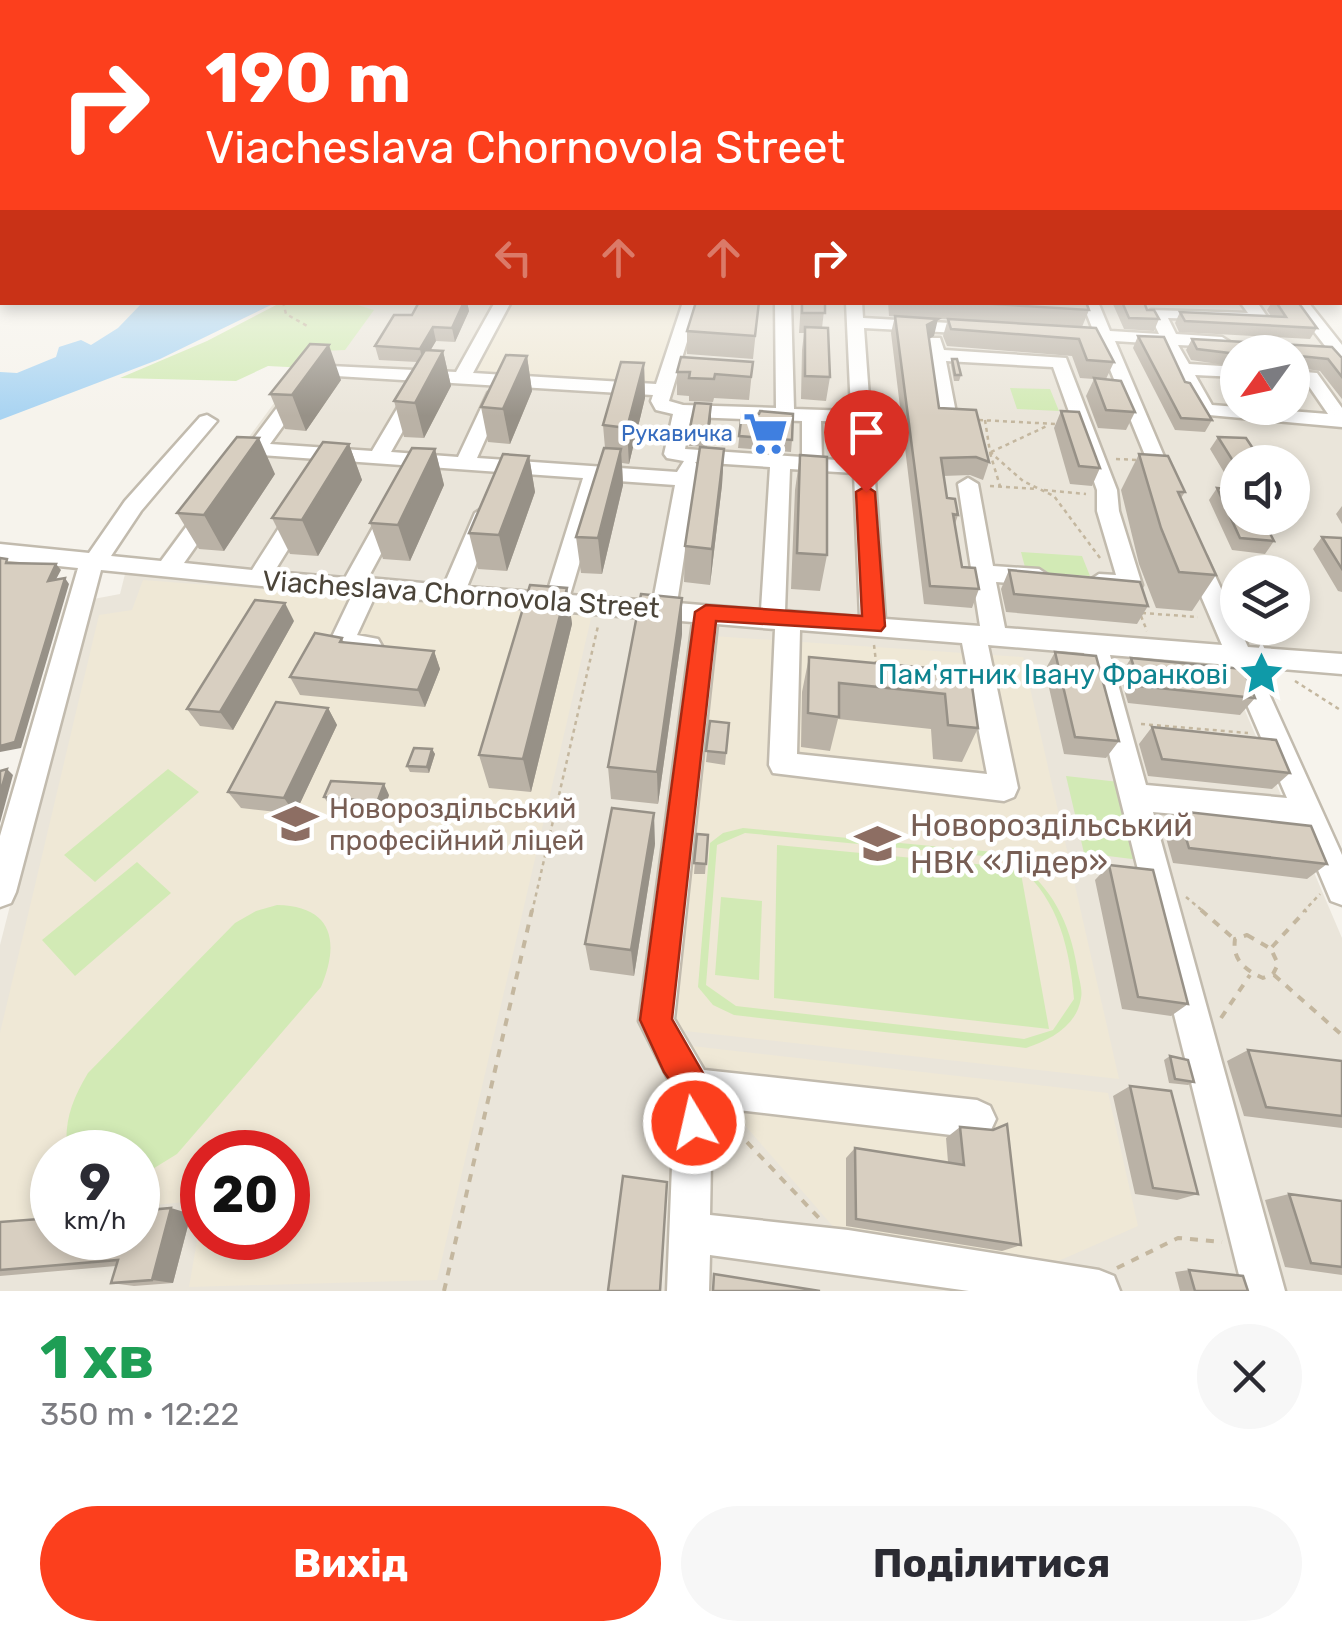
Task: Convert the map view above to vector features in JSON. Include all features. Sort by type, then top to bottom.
[{"type":"street","points":[[462,377],[501,305]]},
{"type":"street","points":[[690,305],[661,405],[683,411],[780,462],[864,468]]},
{"type":"street","points":[[784,305],[793,342],[786,414]]},
{"type":"street","points":[[984,573],[1130,584],[1108,511],[1108,496],[1082,426],[1098,388],[1106,335],[1091,305]]},
{"type":"street","points":[[1250,305],[1260,318],[1157,313],[1205,410],[1342,421],[1337,407],[1310,377]]},
{"type":"street","points":[[1300,305],[1332,351]]},
{"type":"street","points":[[931,327],[948,418]]},
{"type":"street","points":[[874,630],[851,328],[996,330]]},
{"type":"street","points":[[1066,334],[1220,342]]},
{"type":"street","points":[[937,355],[1060,362],[1098,388],[1156,462],[1174,503]]},
{"type":"street","points":[[168,570],[316,369],[665,390]]},
{"type":"street","points":[[1182,369],[1220,371]]},
{"type":"street","points":[[378,458],[426,374]]},
{"type":"street","points":[[464,466],[503,379]]},
{"type":"street","points":[[683,411],[674,454],[690,455],[724,434],[786,414],[860,417]]},
{"type":"street","points":[[811,415],[812,464]]},
{"type":"street","points":[[0,892],[86,576],[132,506],[207,421]]},
{"type":"street","points":[[256,450],[332,463],[378,458],[412,476],[464,466],[685,479]]},
{"type":"street","points":[[664,609],[690,455]]},
{"type":"street","points":[[780,462],[784,766],[1004,788],[984,636],[984,573],[968,484]]},
{"type":"street","points":[[453,592],[504,469]]},
{"type":"street","points":[[556,601],[595,474]]},
{"type":"street","points":[[394,649],[341,642],[360,586],[412,476]]},
{"type":"street","points":[[258,580],[307,502]]},
{"type":"street","points":[[1188,538],[1236,656],[1339,883]]},
{"type":"street","name":"Viacheslava Chornovola Street","points":[[0,552],[258,580],[453,592],[781,618],[874,630],[1342,664]]},
{"type":"street","points":[[688,1291],[694,1087],[656,1020],[706,612]]},
{"type":"street","points":[[1094,646],[1264,1291]]},
{"type":"street","points":[[1134,797],[1307,813]]},
{"type":"street","points":[[694,1087],[978,1118]]},
{"type":"street","points":[[692,1233],[848,1250],[1087,1289]]},
{"type":"path","points":[[284,305],[286,314],[309,327]]},
{"type":"path","points":[[948,418],[1082,426]]},
{"type":"path","points":[[985,420],[1000,486]]},
{"type":"path","points":[[990,452],[1053,424]]},
{"type":"path","points":[[875,444],[910,448]]},
{"type":"path","points":[[990,452],[1066,508],[1098,556],[1130,584]]},
{"type":"path","points":[[1094,457],[1156,462]]},
{"type":"path","points":[[968,484],[1108,496]]},
{"type":"path","points":[[1154,650],[1140,612],[1204,618]]},
{"type":"path","points":[[444,1291],[601,614]]},
{"type":"path","points":[[874,630],[876,668]]},
{"type":"path","points":[[1285,674],[1342,711]]},
{"type":"path","points":[[1114,722],[1272,735]]},
{"type":"path","points":[[1152,868],[1234,938]]},
{"type":"path","points":[[1271,948],[1339,883]]},
{"type":"path","points":[[1247,935],[1271,948],[1278,964],[1273,974],[1262,978],[1251,974],[1232,951],[1234,938],[1247,935]]},
{"type":"path","points":[[1200,1050],[1251,974]]},
{"type":"path","points":[[1273,974],[1342,1035]]},
{"type":"path","points":[[694,1087],[848,1250]]},
{"type":"path","points":[[1087,1289],[1178,1238],[1252,1245]]},
{"type":"shaded area","points":[[347,305],[1295,305],[1342,363],[1342,654],[1217,645],[1342,938],[1342,1291],[0,1291],[0,945],[88,600],[120,594],[125,574],[147,575]]},
{"type":"shaded area","points":[[501,305],[686,305],[658,388],[467,374]]},
{"type":"shaded area","name":"Новороздільський професійний ліцей","points":[[143,580],[592,614],[437,1280],[189,1287],[194,1260],[310,1260],[310,1130],[180,1130],[180,1202],[160,1205],[160,1130],[30,1130],[30,1219],[0,1222],[0,1033],[99,615],[132,610]]},
{"type":"shaded area","name":"Новороздільський НВК «Лідер»","points":[[713,636],[1023,657],[1119,1079],[667,1029]]},
{"type":"shaded area","points":[[674,1044],[1108,1093],[1138,1226],[1038,1270],[844,1239]]},
{"type":"green space","points":[[276,305],[358,305],[374,310],[345,350],[324,351],[307,368],[268,366],[236,381],[120,378],[207,341]]},
{"type":"green space","points":[[1010,388],[1050,389],[1059,411],[1017,409]]},
{"type":"green space","points":[[1021,552],[1082,556],[1090,576],[1026,571]]},
{"type":"green space","points":[[168,769],[199,792],[95,882],[64,855]]},
{"type":"green space","points":[[1066,776],[1119,782],[1140,860],[1084,853]]},
{"type":"green space","points":[[743,828],[994,852],[1012,860],[1040,883],[1068,930],[1081,991],[1074,1016],[1053,1036],[1026,1048],[734,1015],[713,1005],[698,987],[710,843],[723,833]],"holes":[[[745,833],[994,857],[1018,868],[777,845],[774,998],[1049,1029],[1020,868],[1053,911],[1069,963],[1074,999],[1053,1030],[1024,1039],[736,1006],[706,985],[717,845]]]},
{"type":"green space","points":[[137,862],[171,893],[75,976],[42,940]]},
{"type":"green space","points":[[721,897],[762,901],[759,980],[715,975]]},
{"type":"green space","points":[[277,905],[296,907],[321,920],[330,942],[327,971],[321,987],[198,1130],[180,1130],[177,1154],[160,1164],[160,1130],[67,1130],[70,1111],[88,1073],[235,923]]},
{"type":"water","points":[[140,305],[271,305],[160,359],[0,420],[0,372],[17,373],[56,357],[59,347],[81,340],[91,345],[118,328]]},
{"type":"building","points":[[417,305],[463,305],[452,328],[433,327],[420,349],[375,346],[394,315],[412,315]]},
{"type":"building","points":[[695,305],[759,305],[755,336],[687,331]]},
{"type":"building","points":[[802,305],[825,305],[825,313],[802,313]]},
{"type":"building","points":[[1008,305],[1087,305],[1089,310]]},
{"type":"building","points":[[1123,305],[1145,305],[1159,319],[1129,318]]},
{"type":"building","points":[[1278,305],[1300,305],[1317,328],[1185,321],[1180,312],[1286,317]]},
{"type":"building","points":[[895,316],[938,319],[927,325],[939,408],[976,410],[989,462],[976,457],[941,458],[947,498],[955,499],[958,515],[953,514],[962,567],[975,568],[979,589],[930,586]]},
{"type":"building","points":[[948,319],[1096,328],[1114,362],[1087,360],[1079,339],[951,329]]},
{"type":"building","points":[[805,327],[828,328],[830,377],[805,376]]},
{"type":"building","points":[[1138,336],[1164,337],[1185,382],[1190,383],[1212,420],[1181,418]]},
{"type":"building","points":[[1192,339],[1220,341],[1220,352],[1197,349]]},
{"type":"building","points":[[310,344],[329,345],[292,395],[270,394]]},
{"type":"building","points":[[1310,346],[1332,347],[1342,358],[1342,377],[1328,359],[1310,357]]},
{"type":"building","points":[[425,350],[443,351],[415,403],[394,401]]},
{"type":"building","points":[[506,355],[527,356],[503,409],[481,407]]},
{"type":"building","points":[[681,357],[753,362],[751,377],[715,374],[714,379],[689,378],[690,372],[677,372]]},
{"type":"building","points":[[952,359],[957,359],[961,375],[955,375]]},
{"type":"building","points":[[621,362],[644,363],[627,428],[603,425]]},
{"type":"building","points":[[1094,378],[1121,381],[1135,412],[1106,410]]},
{"type":"building","points":[[695,403],[711,404],[708,429],[690,428]]},
{"type":"building","points":[[1061,411],[1079,412],[1100,468],[1079,466]]},
{"type":"building","points":[[742,413],[793,414],[792,440],[739,436]]},
{"type":"building","points":[[237,437],[259,438],[204,515],[177,513]]},
{"type":"building","points":[[1218,437],[1246,438],[1251,445],[1223,445]]},
{"type":"building","points":[[323,442],[349,444],[302,520],[272,518]]},
{"type":"building","points":[[700,447],[724,449],[712,549],[685,546]]},
{"type":"building","points":[[412,448],[435,449],[398,525],[370,523]]},
{"type":"building","points":[[604,448],[621,449],[598,538],[576,537]]},
{"type":"building","points":[[503,454],[529,456],[499,535],[469,533]]},
{"type":"building","points":[[1139,454],[1168,456],[1185,492],[1178,492],[1216,575],[1179,572]]},
{"type":"building","points":[[800,455],[827,457],[827,555],[797,553]]},
{"type":"building","points":[[1239,535],[1271,535],[1274,541]]},
{"type":"building","points":[[1322,537],[1342,538],[1342,569]]},
{"type":"building","points":[[0,558],[7,559],[6,563],[56,564],[48,581],[65,578],[15,742],[0,746]]},
{"type":"building","points":[[1009,570],[1140,582],[1148,606],[1014,594]]},
{"type":"building","points":[[530,585],[567,588],[523,759],[479,755]]},
{"type":"building","points":[[641,594],[682,598],[657,772],[608,767]]},
{"type":"building","points":[[255,600],[285,603],[220,712],[187,709]]},
{"type":"building","points":[[315,633],[342,638],[340,642],[434,651],[418,690],[290,677]]},
{"type":"building","points":[[1055,652],[1096,656],[1119,741],[1075,737]]},
{"type":"building","points":[[809,657],[970,672],[978,728],[948,725],[945,694],[839,683],[839,717],[808,713]]},
{"type":"building","points":[[1131,658],[1243,669],[1255,698],[1140,686]]},
{"type":"building","points":[[276,702],[328,708],[284,798],[228,792]]},
{"type":"building","points":[[710,721],[729,723],[726,753],[706,751]]},
{"type":"building","points":[[1152,727],[1276,740],[1290,773],[1162,759]]},
{"type":"building","points":[[414,748],[432,749],[427,767],[407,766]]},
{"type":"building","points":[[7,769],[0,794],[0,771]]},
{"type":"building","points":[[331,781],[384,784],[375,808],[355,807],[358,800],[324,797]]},
{"type":"building","points":[[612,808],[654,813],[631,950],[585,944]]},
{"type":"building","points":[[1178,811],[1311,826],[1327,864],[1189,848]]},
{"type":"building","points":[[697,834],[708,835],[706,864],[694,863]]},
{"type":"building","points":[[1109,865],[1153,870],[1188,1004],[1138,997]]},
{"type":"building","points":[[1248,1050],[1342,1061],[1342,1116],[1266,1107]]},
{"type":"building","points":[[1170,1056],[1188,1060],[1194,1082],[1175,1079]]},
{"type":"building","points":[[1130,1086],[1171,1091],[1198,1194],[1153,1188]]},
{"type":"building","points":[[1007,1124],[1021,1245],[856,1219],[855,1148],[964,1165],[960,1127],[993,1130]]},
{"type":"building","points":[[623,1176],[667,1182],[660,1291],[608,1291]]},
{"type":"building","points":[[1289,1194],[1342,1201],[1342,1267],[1311,1263]]},
{"type":"building","points":[[171,1208],[160,1250],[160,1209]]},
{"type":"building","points":[[30,1220],[30,1260],[118,1260],[0,1270],[0,1222]]},
{"type":"building","points":[[118,1260],[157,1260],[152,1280],[111,1283]]},
{"type":"building","points":[[1189,1270],[1243,1276],[1248,1291],[1195,1291]]},
{"type":"building","points":[[714,1274],[820,1291],[713,1291]]},
{"type":"place","name":"Рукавичка","points":[[766,433]]},
{"type":"place","name":"Пам'ятник Івану Франкові","points":[[1261,674]]},
{"type":"place","name":"Новороздільський професійний ліцей","points":[[296,824]]},
{"type":"place","name":"Новороздільський НВК «Лідер»","points":[[877,843]]},
{"type":"route","points":[[694,1123],[694,1087],[656,1020],[706,612],[874,626],[866,492]]}]
